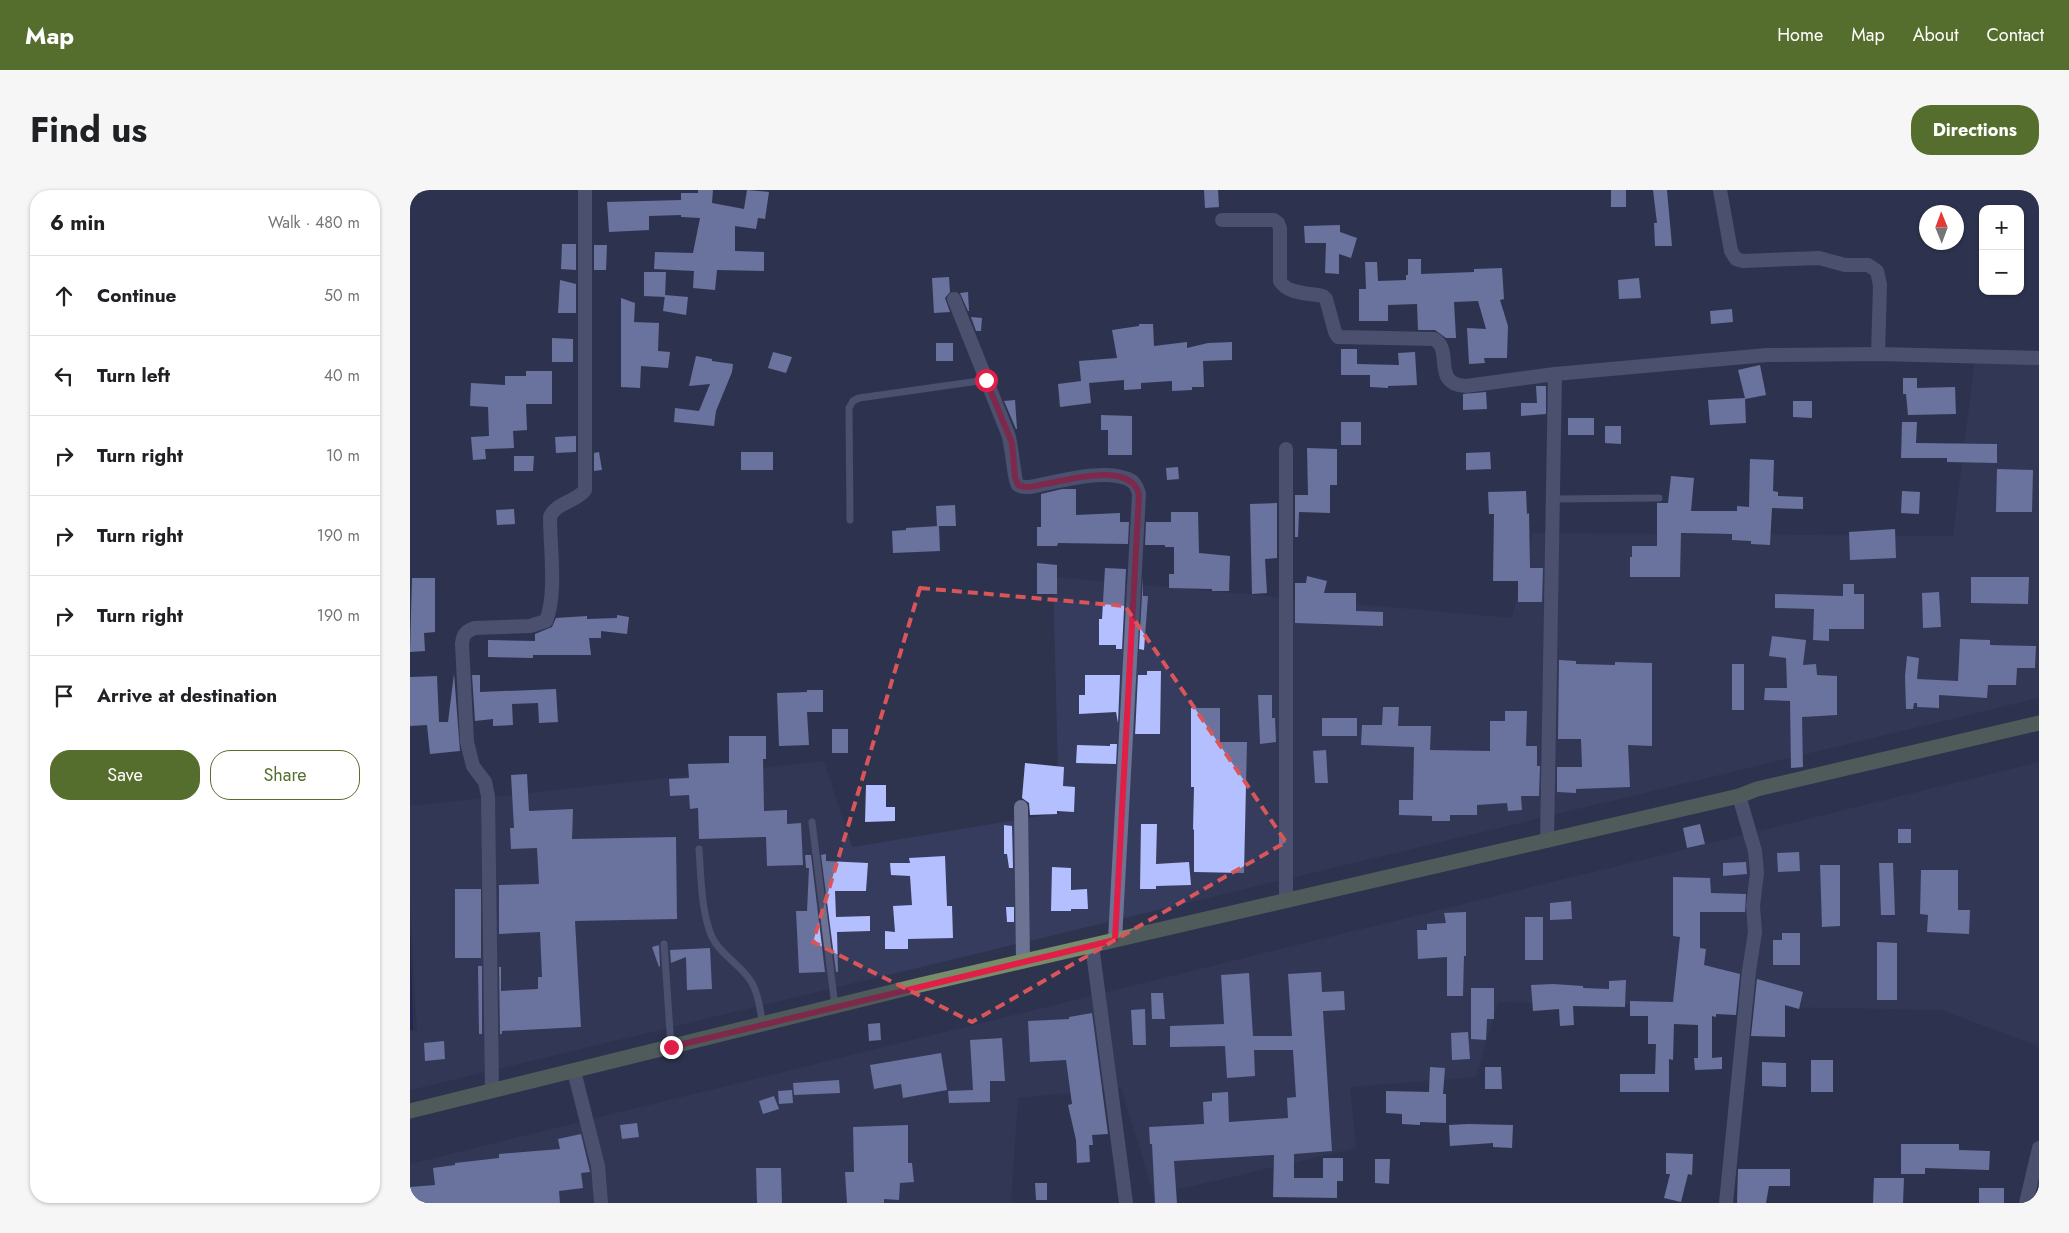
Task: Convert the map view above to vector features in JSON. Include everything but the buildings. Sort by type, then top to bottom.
[{"type":"main road","points":[[410,1111],[1023,961],[1739,796],[1757,789],[2039,723]]},
{"type":"street","points":[[492,1091],[488,796],[485,782],[473,766],[467,742],[463,636],[468,630],[475,628],[530,626],[546,621],[549,613],[551,587],[550,517],[555,509],[585,490],[586,190]]},
{"type":"street","points":[[1720,190],[1731,251],[1736,259],[1743,261],[1819,258],[1845,265],[1868,265],[1877,271],[1880,285],[1878,354]]},
{"type":"street","points":[[1222,220],[1274,220],[1278,224],[1280,281],[1288,289],[1323,296],[1326,299],[1338,337],[1434,340],[1441,348],[1448,379],[1455,385],[1466,386],[1555,374],[1767,355],[1878,354],[2039,358]]},
{"type":"street","points":[[954,299],[1012,443],[1015,477],[1018,485],[1030,487],[1093,475],[1118,476],[1130,479],[1137,486],[1139,494],[1115,940]]},
{"type":"street","points":[[1547,840],[1555,374]]},
{"type":"street","points":[[1286,449],[1286,900]]},
{"type":"street","points":[[1726,1203],[1749,971],[1755,932],[1754,906],[1757,873],[1755,851],[1739,796]]},
{"type":"street","points":[[1021,808],[1023,961]]},
{"type":"street","points":[[1092,945],[1126,1203]]},
{"type":"street","points":[[574,1071],[598,1166],[601,1203]]},
{"type":"street","points":[[2026,1203],[2039,1148]]},
{"type":"lane","points":[[850,520],[848,438],[849,408],[853,401],[859,398],[986,380]]},
{"type":"lane","points":[[1552,499],[1658,498]]},
{"type":"lane","points":[[812,822],[835,1006]]},
{"type":"lane","points":[[699,849],[707,922],[712,937],[724,954],[752,982],[756,990],[763,1024]]},
{"type":"lane","points":[[664,944],[671,1047]]},
{"type":"highlighted area","points":[[920,588],[1125,606],[1286,842],[972,1022],[813,942]]},
{"type":"shaded area","points":[[1976,351],[2039,352],[2039,698],[410,1090],[410,1031],[417,1031],[410,896],[410,806],[824,761],[852,847],[1059,813],[1053,577],[1512,618],[1533,533],[1953,536]]},
{"type":"shaded area","points":[[2039,762],[2039,1046],[1941,1010],[1498,1002],[1476,1077],[1350,1087],[1356,1148],[1154,1195],[1121,1088],[1018,1098],[1011,1203],[410,1203],[410,1164]]},
{"type":"shaded area","points":[[410,918],[413,1030],[410,1030]]},
{"type":"route","points":[[671,1047],[920,985],[1115,940],[1140,508],[1139,494],[1137,486],[1130,479],[1118,476],[1093,475],[1030,487],[1018,485],[1015,477],[1012,443],[986,380]]}]
